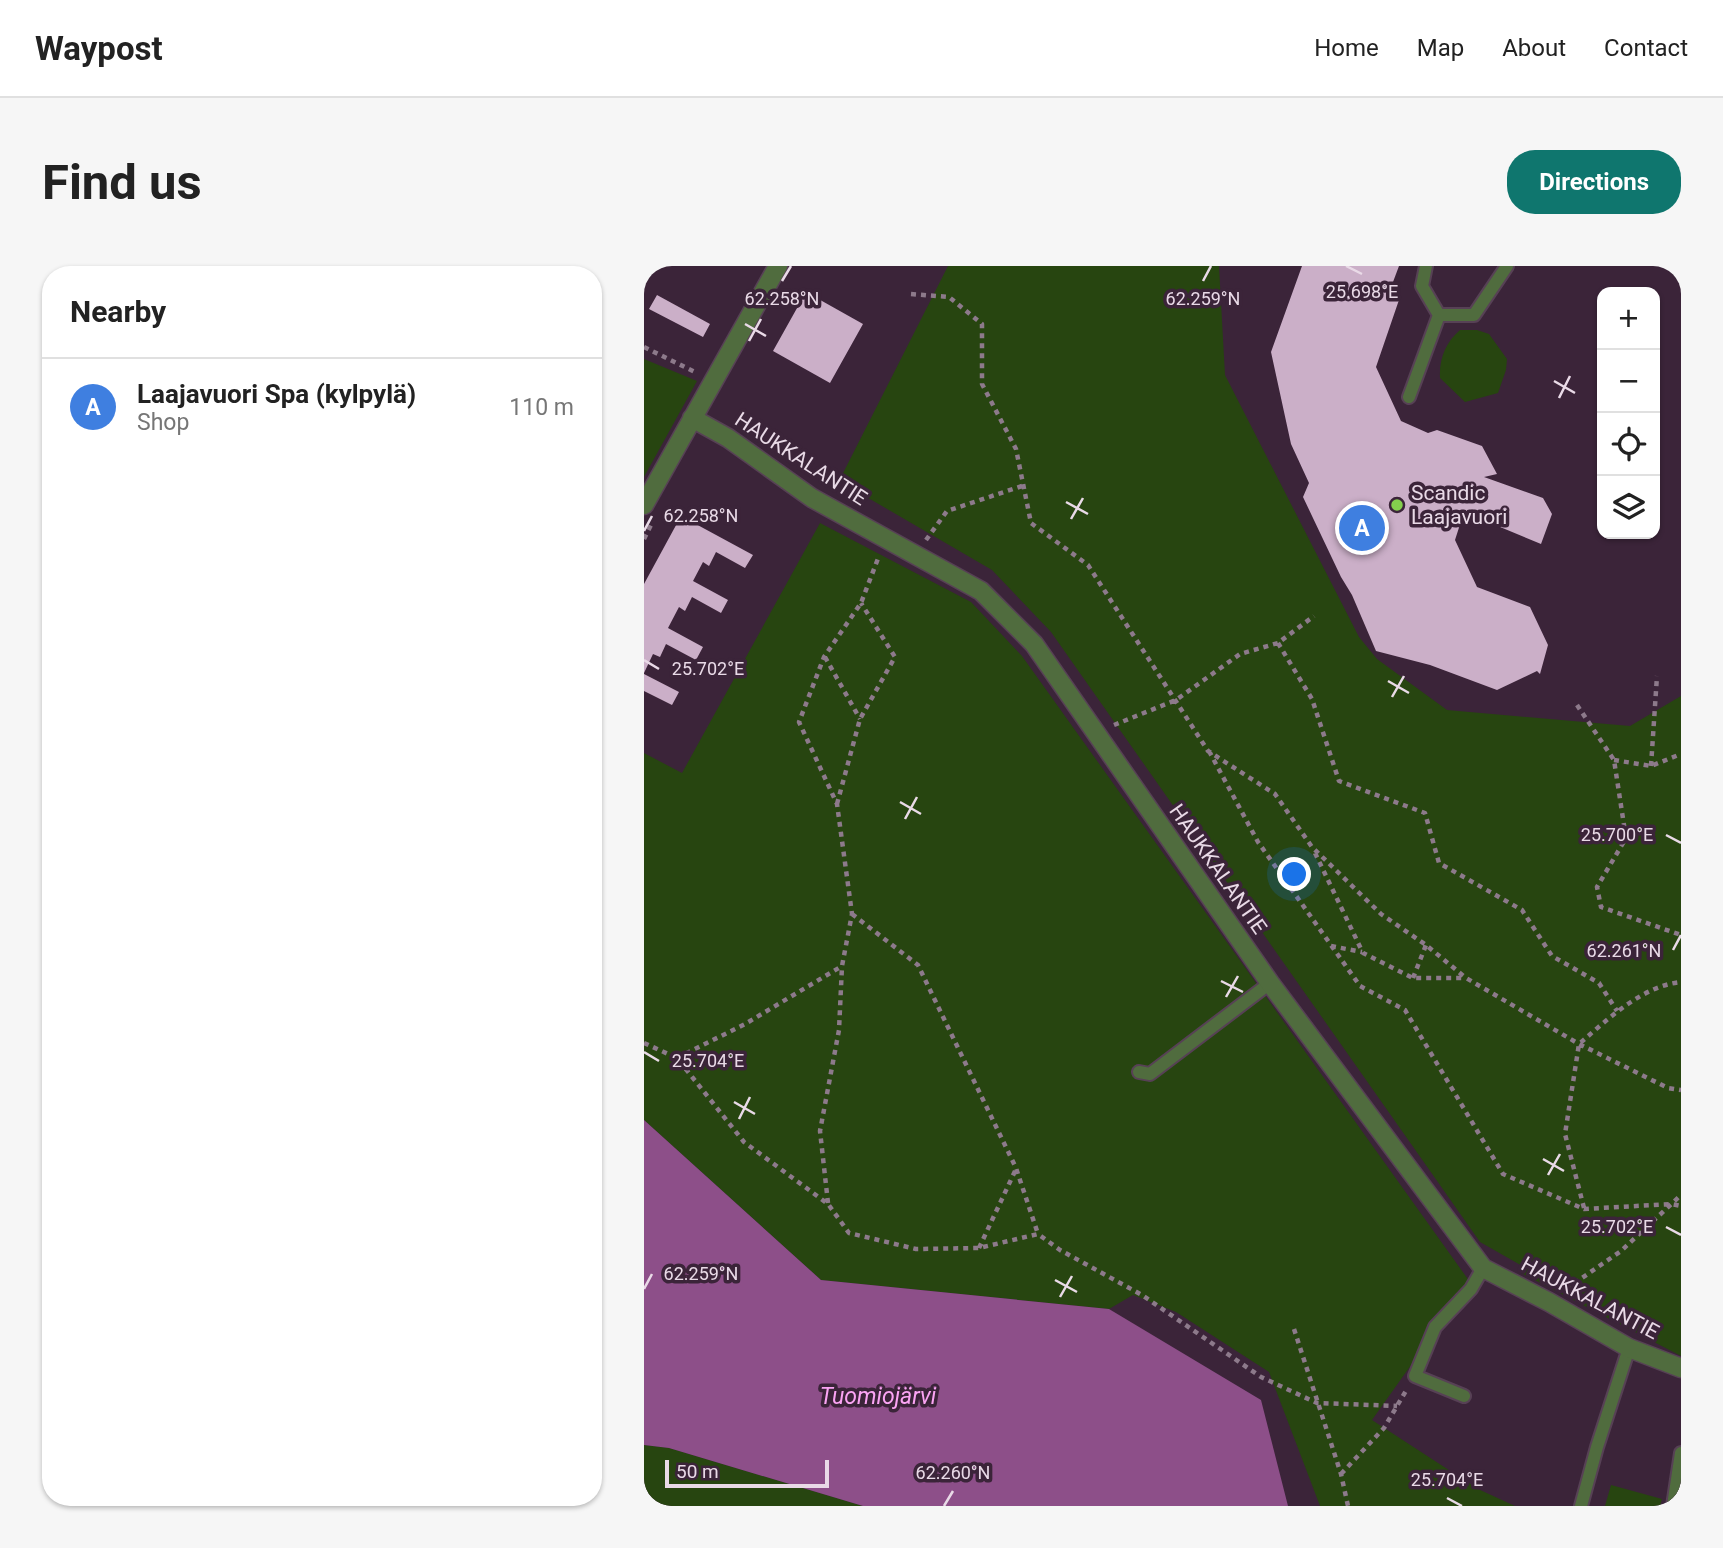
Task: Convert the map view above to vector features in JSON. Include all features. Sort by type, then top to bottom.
[{"type":"street","points":[[644,505],[778,266]]},
{"type":"street","name":"HAUKKALANTIE","points":[[692,418],[728,438],[812,498],[981,591],[1034,644],[1270,984],[1483,1268],[1549,1301],[1629,1348],[1681,1368]]},
{"type":"lane","points":[[1426,266],[1422,286],[1439,315]]},
{"type":"lane","points":[[1439,315],[1474,315],[1507,266]]},
{"type":"lane","points":[[1409,397],[1439,315]]},
{"type":"lane","points":[[1139,1072],[1150,1074],[1270,984]]},
{"type":"lane","points":[[1464,1396],[1415,1376],[1435,1327],[1471,1289],[1483,1268]]},
{"type":"lane","points":[[1581,1506],[1629,1348]]},
{"type":"lane","points":[[1673,1506],[1681,1453]]},
{"type":"path","points":[[911,294],[949,297],[982,324],[982,384],[1016,449],[1031,523],[1088,565],[1208,751],[1258,842],[1360,986],[1405,1010],[1503,1174],[1584,1209],[1671,1204],[1681,1206]]},
{"type":"path","points":[[644,347],[715,382]]},
{"type":"path","points":[[915,555],[947,511],[1022,486]]},
{"type":"path","points":[[828,1204],[820,1131],[839,1030],[842,966],[852,914],[837,804],[799,722],[824,657],[861,603],[886,538]]},
{"type":"path","points":[[837,804],[860,719],[895,657],[861,603]]},
{"type":"path","points":[[1096,732],[1176,699],[1240,654],[1278,643],[1314,616]]},
{"type":"path","points":[[1278,643],[1312,699],[1339,781],[1425,813],[1438,863],[1522,910],[1552,956],[1599,984],[1617,1011]]},
{"type":"path","points":[[824,657],[860,719]]},
{"type":"path","points":[[1651,766],[1657,676]]},
{"type":"path","points":[[1577,705],[1614,760],[1626,838],[1597,887],[1601,907],[1681,935]]},
{"type":"path","points":[[1208,751],[1275,794],[1312,847],[1363,953]]},
{"type":"path","points":[[1614,760],[1651,766],[1681,754]]},
{"type":"path","points":[[1312,847],[1381,914],[1426,945],[1465,978],[1579,1044],[1668,1088],[1681,1090]]},
{"type":"path","points":[[852,914],[918,965],[1016,1168],[1038,1234],[1060,1250],[1142,1295],[1261,1377],[1317,1403],[1397,1406]]},
{"type":"path","points":[[1413,978],[1426,945]]},
{"type":"path","points":[[1331,946],[1363,953],[1413,978],[1465,978]]},
{"type":"path","points":[[677,1058],[745,1024],[842,966]]},
{"type":"path","points":[[1584,1209],[1565,1134],[1579,1044],[1617,1011],[1666,984],[1681,982]]},
{"type":"path","points":[[644,1043],[677,1058],[744,1142],[828,1204],[849,1233],[916,1249],[979,1248],[1038,1234]]},
{"type":"path","points":[[979,1248],[1016,1168]]},
{"type":"path","points":[[1549,1301],[1620,1251],[1681,1195]]},
{"type":"path","points":[[1294,1329],[1341,1475],[1348,1506]]},
{"type":"path","points":[[1341,1475],[1384,1428],[1415,1376]]},
{"type":"green space","points":[[948,266],[1219,266],[1225,375],[1359,637],[1377,659],[1447,710],[1630,726],[1681,696],[1681,1356],[1521,1273],[1524,1267],[1480,1242],[1051,632],[992,570],[839,481]]},
{"type":"green space","points":[[1460,330],[1477,330],[1489,334],[1507,359],[1498,393],[1465,402],[1440,378],[1444,351]]},
{"type":"green space","points":[[644,359],[697,381],[644,477]]},
{"type":"green space","points":[[820,523],[971,602],[1022,656],[1470,1282],[1372,1420],[1478,1489],[1515,1506],[1320,1506],[1269,1372],[1176,1312],[1133,1295],[1109,1309],[821,1280],[644,1120],[644,753],[682,773]]},
{"type":"green space","points":[[644,1445],[669,1448],[863,1506],[644,1506]]},
{"type":"green space","points":[[1611,1485],[1662,1499],[1660,1506],[1605,1506]]},
{"type":"water","name":"Tuomiojärvi","points":[[644,1120],[821,1280],[1109,1309],[1261,1400],[1288,1506],[863,1506],[669,1448],[644,1445]]},
{"type":"building","points":[[1302,266],[1399,266],[1393,282],[1400,297],[1376,367],[1401,421],[1428,433],[1437,430],[1482,446],[1497,474],[1484,477],[1543,498],[1552,514],[1541,544],[1464,512],[1455,540],[1477,587],[1530,607],[1548,645],[1540,674],[1537,671],[1497,690],[1430,665],[1376,651],[1352,595],[1303,497],[1309,483],[1291,444],[1271,352]]},
{"type":"building","points":[[806,292],[863,324],[830,383],[773,351]]},
{"type":"building","points":[[657,295],[710,324],[703,337],[649,309]]},
{"type":"building","points":[[681,516],[753,555],[745,568],[716,552],[709,566],[703,562],[693,581],[728,600],[721,613],[692,597],[685,611],[679,607],[668,628],[703,647],[696,660],[666,644],[660,657],[653,654],[644,673],[644,584]]},
{"type":"building","points":[[644,674],[679,692],[672,705],[644,691]]},
{"type":"place","name":"Scandic Laajavuori","points":[[1397,505]]},
{"type":"place","name":"Laajavuori Spa (kylpylä)","points":[[1362,528]]}]
